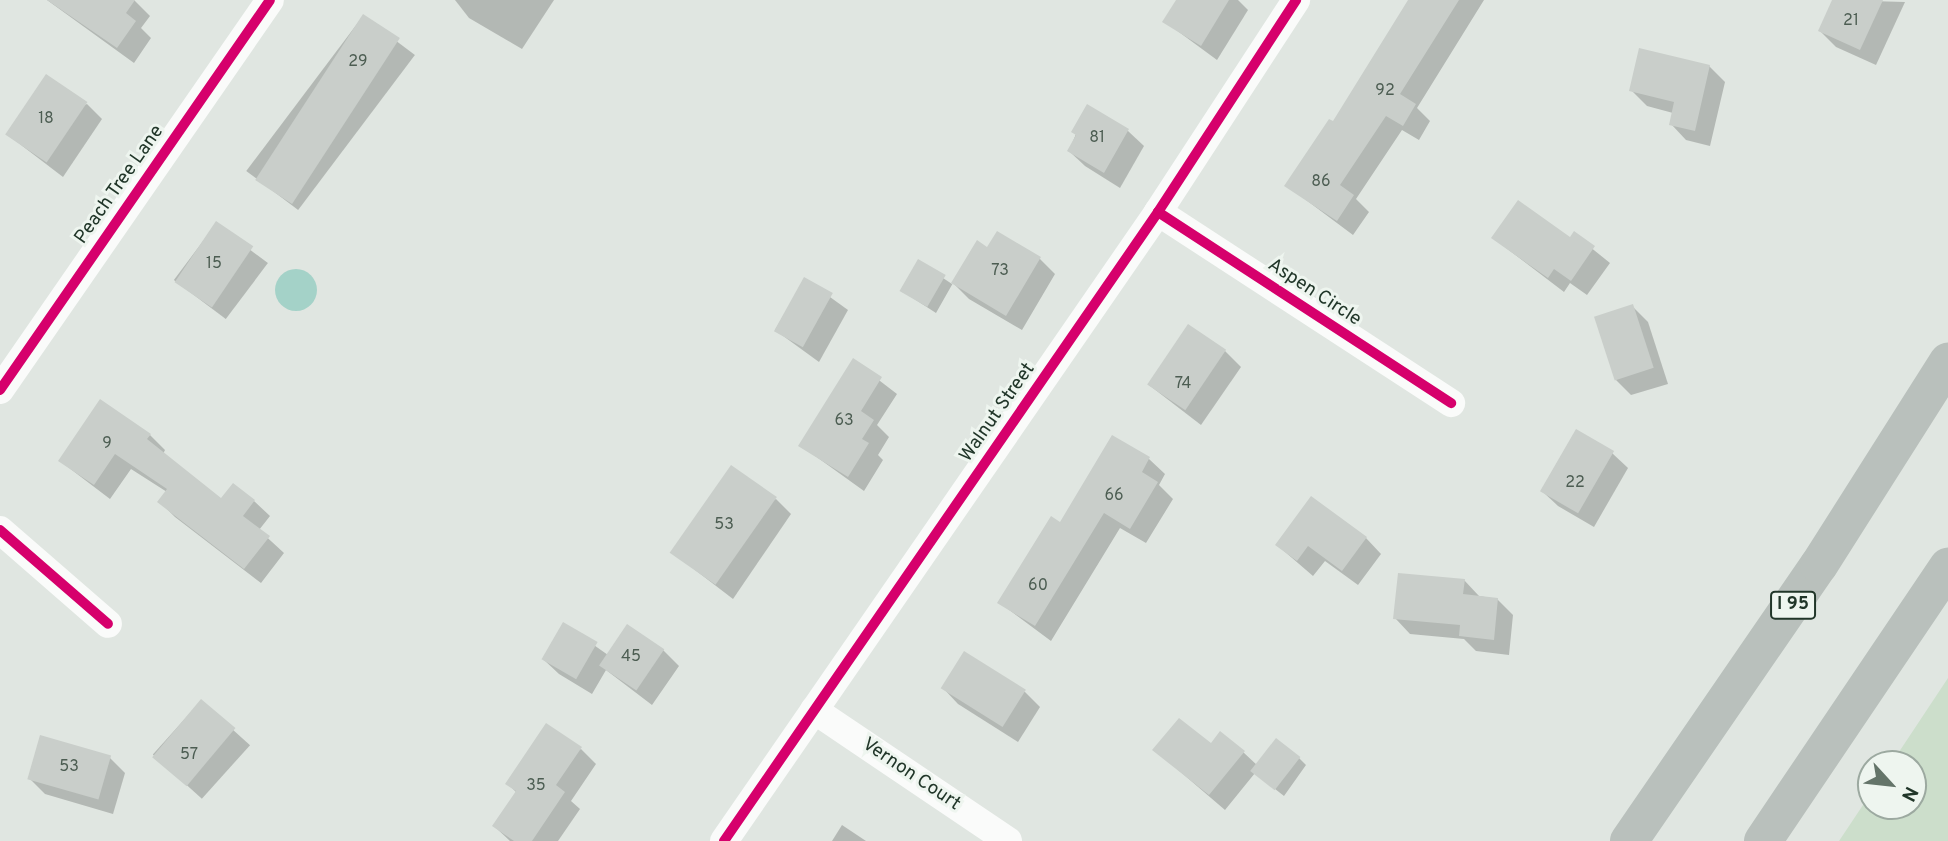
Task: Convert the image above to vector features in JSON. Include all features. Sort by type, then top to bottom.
[{"type":"highway","name":"I 95","points":[[1629,841],[1812,577],[1948,362]]},
{"type":"highway","points":[[1763,841],[1948,567]]},
{"type":"street","name":"Peach Tree Lane","points":[[0,390],[270,0]]},
{"type":"street","name":"Walnut Street","points":[[723,841],[1158,212],[1296,0]]},
{"type":"street","name":"Aspen Circle","points":[[1158,212],[1451,403]]},
{"type":"street","points":[[0,530],[108,624]]},
{"type":"street","name":"Vernon Court","points":[[814,710],[1008,841]]},
{"type":"green space","points":[[1948,678],[1948,841],[1839,841],[1857,814],[1857,820],[1927,820],[1927,750],[1900,750]]},
{"type":"water","points":[[296,269],[311,275],[317,290],[311,305],[296,311],[281,305],[275,290],[281,275]]},
{"type":"building","points":[[47,0],[135,0],[126,13],[136,21],[117,48]]},
{"type":"building","points":[[1176,0],[1229,0],[1201,46],[1162,22]]},
{"type":"building","points":[[1408,0],[1459,0],[1400,94],[1416,104],[1403,126],[1386,116],[1340,185],[1354,195],[1337,221],[1284,186],[1329,119],[1333,121]]},
{"type":"building","points":[[1832,0],[1883,0],[1860,50],[1818,31]]},
{"type":"building","points":[[363,14],[400,38],[292,204],[255,180]]},
{"type":"building","points":[[1639,48],[1710,65],[1695,131],[1669,125],[1674,102],[1629,91]]},
{"type":"building","points":[[46,74],[87,102],[47,162],[5,135]]},
{"type":"building","points":[[1087,104],[1129,129],[1104,173],[1067,151],[1076,135],[1071,132]]},
{"type":"building","points":[[1518,200],[1570,237],[1574,231],[1595,246],[1571,281],[1554,269],[1548,278],[1491,238]]},
{"type":"building","points":[[216,221],[253,246],[212,308],[175,282]]},
{"type":"building","points":[[997,231],[1041,257],[1006,316],[951,283],[977,240],[987,247]]},
{"type":"building","points":[[918,259],[946,275],[927,307],[900,291]]},
{"type":"building","points":[[804,277],[833,293],[803,347],[774,331]]},
{"type":"building","points":[[1633,304],[1654,368],[1615,380],[1594,317]]},
{"type":"building","points":[[1188,324],[1226,350],[1185,410],[1147,385]]},
{"type":"building","points":[[853,358],[882,377],[861,411],[874,420],[862,439],[869,443],[848,477],[798,446]]},
{"type":"building","points":[[100,399],[151,434],[147,439],[221,498],[233,483],[255,500],[243,516],[270,536],[244,569],[157,502],[167,489],[115,454],[94,485],[58,461]]},
{"type":"building","points":[[1576,429],[1614,451],[1578,513],[1540,491]]},
{"type":"building","points":[[1112,435],[1150,457],[1142,472],[1158,482],[1130,529],[1104,513],[1035,626],[997,603],[1051,516],[1060,522]]},
{"type":"building","points":[[731,465],[777,497],[715,585],[670,553]]},
{"type":"building","points":[[1311,496],[1367,537],[1342,571],[1308,546],[1297,561],[1275,545]]},
{"type":"building","points":[[1398,573],[1465,579],[1463,594],[1498,598],[1494,640],[1459,636],[1460,625],[1393,619]]},
{"type":"building","points":[[563,622],[598,642],[576,679],[542,659]]},
{"type":"building","points":[[627,624],[664,649],[636,691],[599,665]]},
{"type":"building","points":[[964,651],[1026,690],[1003,727],[941,688]]},
{"type":"building","points":[[201,699],[235,728],[187,786],[152,757]]},
{"type":"building","points":[[1179,718],[1211,743],[1220,731],[1245,751],[1209,795],[1152,750]]},
{"type":"building","points":[[546,723],[582,747],[556,785],[565,792],[532,841],[514,841],[492,826],[516,791],[505,784]]},
{"type":"building","points":[[40,735],[111,755],[98,800],[27,779]]},
{"type":"building","points":[[1276,738],[1300,757],[1275,790],[1250,771]]},
{"type":"cycle path","points":[[0,390],[270,0]]},
{"type":"cycle path","points":[[724,841],[1158,212],[1296,0]]},
{"type":"cycle path","points":[[1158,212],[1451,403]]},
{"type":"cycle path","points":[[0,530],[108,624]]}]
